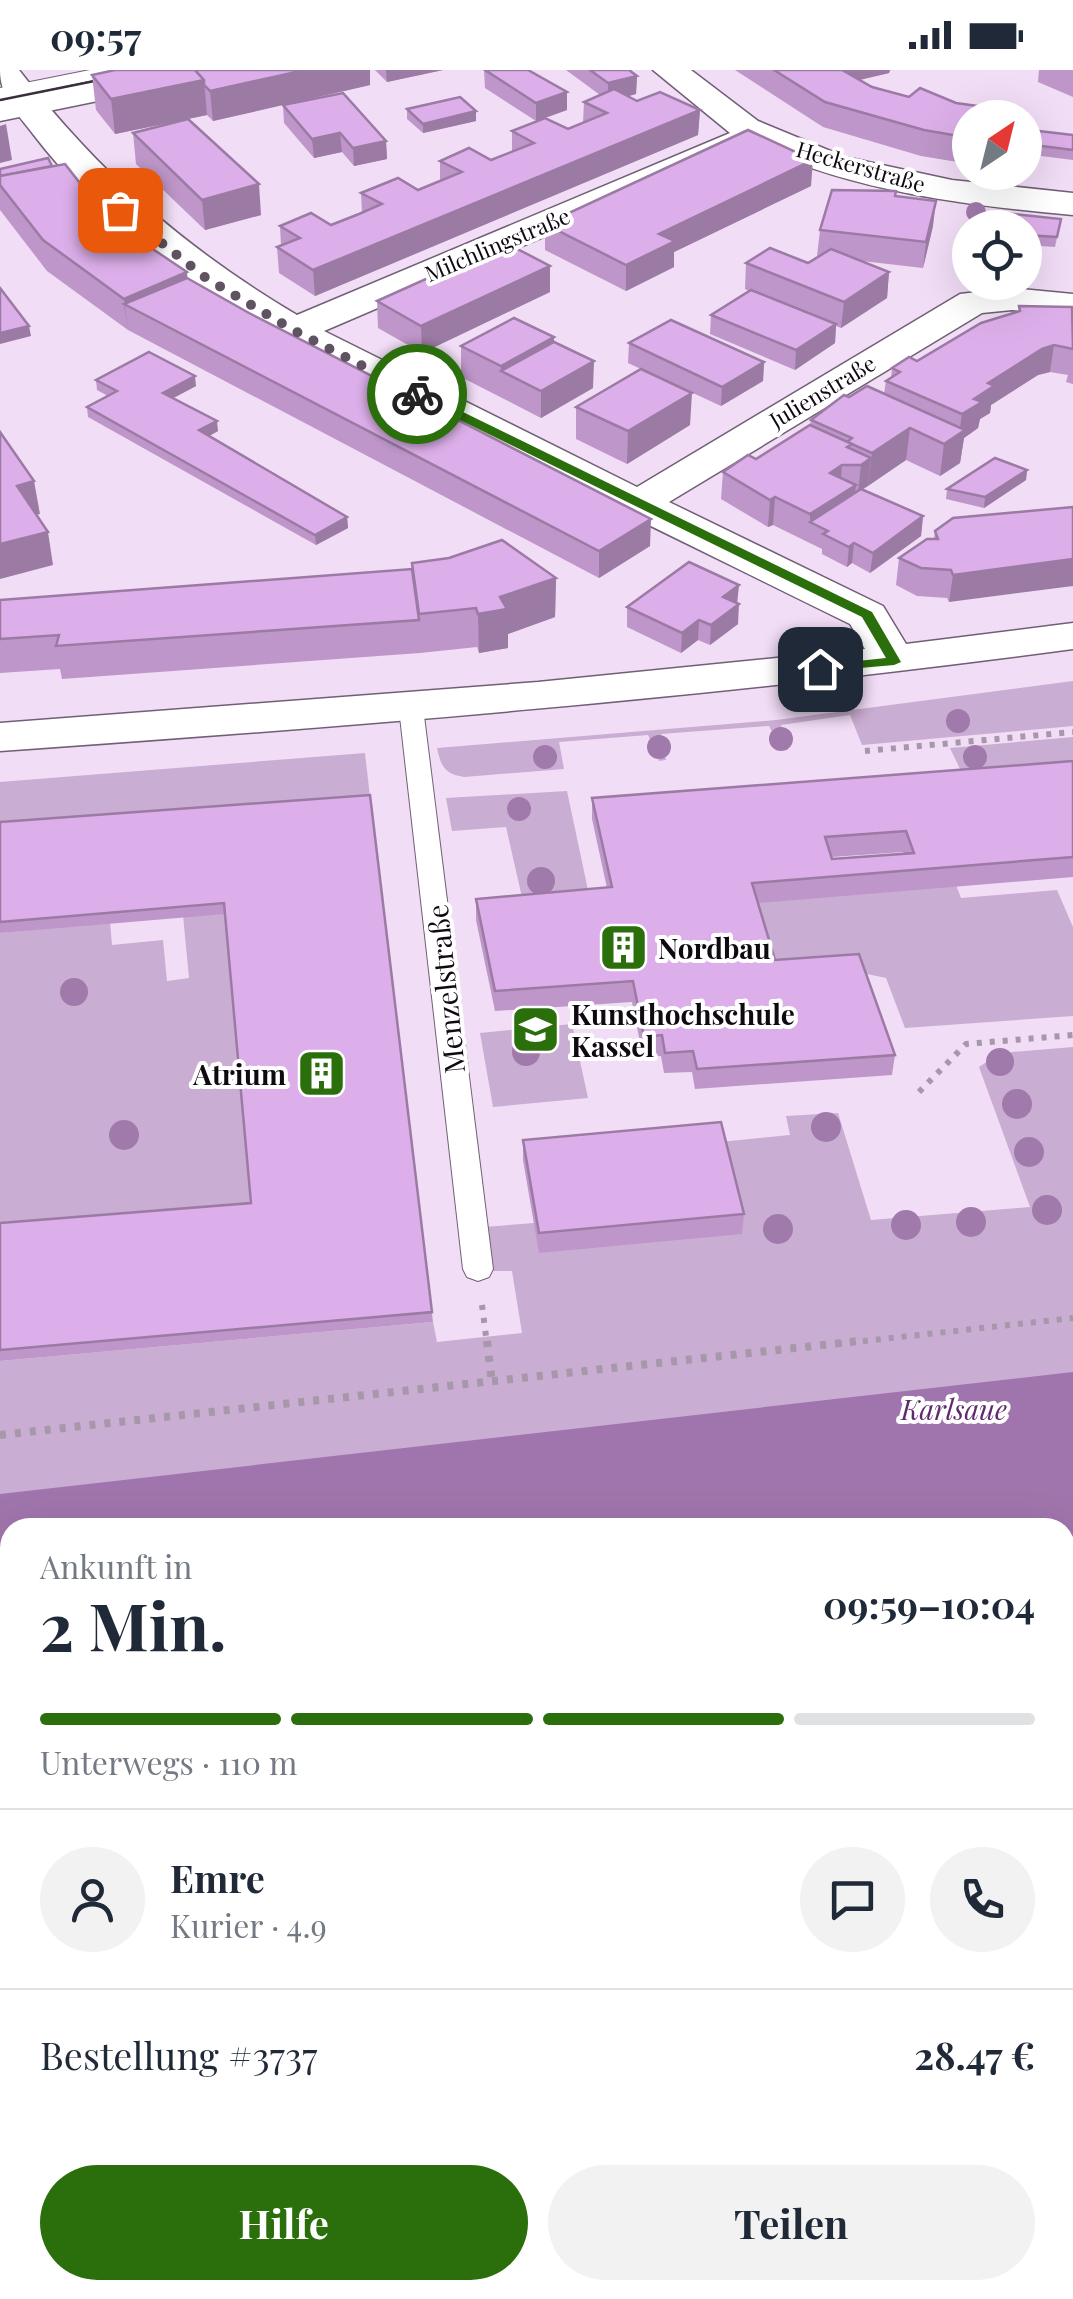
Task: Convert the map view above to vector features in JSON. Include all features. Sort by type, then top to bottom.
[{"type":"street","points":[[11,89],[200,70]]},
{"type":"street","name":"Heckerstraße","points":[[670,70],[756,134],[834,163],[987,196],[1073,204]]},
{"type":"street","points":[[11,89],[120,210],[206,278],[293,330],[867,615],[894,662]]},
{"type":"street","name":"Milchlingstraße","points":[[293,330],[756,134]]},
{"type":"street","name":"Julienstraße","points":[[638,503],[946,314],[973,302],[1012,299],[1073,305]]},
{"type":"street","points":[[0,737],[412,708],[894,662],[1073,636]]},
{"type":"lane","points":[[11,89],[117,70]]},
{"type":"lane","name":"Menzelstraße","points":[[412,708],[478,1269]]},
{"type":"path","points":[[865,751],[1073,732]]},
{"type":"path","points":[[919,1092],[966,1044],[1073,1036]]},
{"type":"path","points":[[478,1269],[492,1383]]},
{"type":"path","points":[[0,1436],[1073,1318]]},
{"type":"green space","points":[[1073,681],[1073,726],[862,745],[850,715],[781,725],[788,750],[782,750],[769,726],[661,734],[666,760],[659,761],[648,735],[559,742],[564,769],[464,777],[445,769],[437,748],[776,720]]},
{"type":"green space","points":[[1073,737],[1073,782],[970,790],[950,748]]},
{"type":"green space","points":[[365,753],[371,806],[0,833],[0,782]]},
{"type":"green space","points":[[567,791],[592,909],[526,915],[506,827],[452,831],[446,798]]},
{"type":"green space","points":[[956,885],[961,898],[1057,890],[1073,927],[1073,1016],[905,1028],[886,978],[867,974],[773,980],[750,903]]},
{"type":"green space","points":[[225,914],[253,1214],[0,1234],[0,933],[110,922],[112,945],[163,940],[167,981],[189,978],[183,915]]},
{"type":"green space","points":[[572,1024],[588,1098],[493,1107],[480,1033]]},
{"type":"green space","name":"Karlsaue","points":[[1073,1047],[1073,1518],[0,1518],[0,1361],[433,1322],[437,1342],[522,1333],[512,1271],[491,1271],[484,1227],[534,1223],[540,1253],[720,1142],[790,1135],[786,1116],[838,1113],[871,1220],[1030,1207],[979,1067],[1000,1053]]},
{"type":"shaded area","points":[[1073,1372],[1073,1518],[0,1518],[0,1494]]},
{"type":"building","points":[[115,70],[195,70],[204,80],[111,99],[92,75]]},
{"type":"building","points":[[195,70],[305,70],[210,91]]},
{"type":"building","points":[[485,70],[528,70],[567,92],[536,103]]},
{"type":"building","points":[[590,70],[629,70],[637,76],[608,83]]},
{"type":"building","points":[[774,70],[842,70],[872,87],[909,97],[920,88],[952,101],[952,135],[924,130],[825,102]]},
{"type":"building","points":[[614,89],[637,101],[660,92],[700,110],[313,270],[277,247],[300,238],[280,226],[311,213],[331,225],[382,204],[361,193],[398,178],[418,190],[462,172],[440,161],[469,148],[491,160],[534,143],[512,131],[545,118],[568,129],[607,113],[584,102]]},
{"type":"building","points":[[343,93],[386,141],[353,148],[340,133],[312,139],[283,105]]},
{"type":"building","points":[[460,97],[476,111],[423,124],[407,109]]},
{"type":"building","points":[[188,119],[259,184],[202,200],[133,133]]},
{"type":"building","points":[[748,130],[813,160],[659,234],[675,241],[626,265],[545,224]]},
{"type":"building","points":[[1042,131],[1073,135],[1073,150],[1042,146]]},
{"type":"building","points":[[48,158],[52,166],[0,176],[0,169]]},
{"type":"building","points":[[65,164],[108,219],[187,272],[124,299],[43,240],[0,185],[0,176]]},
{"type":"building","points":[[832,190],[896,191],[895,196],[936,201],[926,242],[820,230]]},
{"type":"building","points":[[1042,217],[1061,219],[1057,237],[1042,236]]},
{"type":"building","points":[[506,243],[550,266],[421,326],[377,301]]},
{"type":"building","points":[[770,248],[808,263],[831,249],[889,272],[844,302],[746,263]]},
{"type":"building","points":[[187,278],[651,519],[599,551],[124,304]]},
{"type":"building","points":[[0,288],[29,326],[0,333]]},
{"type":"building","points":[[751,290],[836,324],[796,350],[711,315]]},
{"type":"building","points":[[1019,306],[1072,307],[1073,349],[1054,345],[1042,349],[988,383],[994,386],[974,399],[982,402],[962,414],[886,381],[900,372],[892,368],[909,357],[917,361],[981,323],[1020,311]]},
{"type":"building","points":[[514,318],[554,337],[501,366],[461,346]]},
{"type":"building","points":[[671,320],[764,362],[722,387],[629,343]]},
{"type":"building","points":[[554,342],[594,361],[541,391],[501,371]]},
{"type":"building","points":[[149,352],[195,376],[163,393],[217,421],[199,430],[347,517],[315,535],[87,407],[117,391],[96,380]]},
{"type":"building","points":[[641,369],[692,393],[628,431],[576,407]]},
{"type":"building","points":[[867,386],[965,430],[944,444],[910,428],[872,453],[847,442],[852,438],[811,420],[844,395],[849,397]]},
{"type":"building","points":[[810,425],[852,444],[847,447],[871,458],[861,465],[842,465],[830,473],[856,485],[810,514],[775,497],[770,500],[723,472],[748,455],[756,459]]},
{"type":"building","points":[[0,432],[34,481],[17,486],[48,532],[0,544]]},
{"type":"building","points":[[995,458],[1027,470],[985,497],[947,489]]},
{"type":"building","points":[[861,489],[923,516],[873,553],[854,543],[849,547],[823,534],[828,531],[810,522]]},
{"type":"building","points":[[1073,507],[1073,559],[953,575],[951,570],[921,568],[899,558],[927,539],[938,539],[935,531],[953,518]]},
{"type":"building","points":[[502,540],[556,578],[500,597],[507,609],[478,614],[476,608],[419,614],[412,563],[449,558]]},
{"type":"building","points":[[689,562],[739,585],[723,597],[739,604],[711,625],[699,620],[682,633],[627,607]]},
{"type":"building","points":[[412,569],[419,620],[56,646],[59,635],[0,639],[0,600]]},
{"type":"building","name":"Nordbau","points":[[1073,761],[1073,857],[752,883],[775,960],[859,954],[895,1055],[697,1069],[693,1051],[665,1053],[662,1035],[644,1037],[633,981],[495,991],[476,899],[612,887],[592,798]],"holes":[[[906,831],[914,853],[832,859],[825,837]]]},
{"type":"building","name":"Atrium","points":[[370,795],[432,1312],[0,1350],[0,1223],[251,1203],[224,903],[0,922],[0,822]]},
{"type":"building","points":[[721,1122],[744,1214],[539,1233],[523,1140]]},
{"type":"tram line","points":[[0,100],[149,70]]},
{"type":"way so far","points":[[120,210],[206,278],[293,330],[417,394]]},
{"type":"place","name":"Nordbau","points":[[623,947]]},
{"type":"place","name":"Kunsthochschule Kassel","points":[[536,1029]]},
{"type":"place","name":"Atrium","points":[[321,1073]]},
{"type":"route","points":[[417,394],[867,615],[894,662],[820,669]]}]
